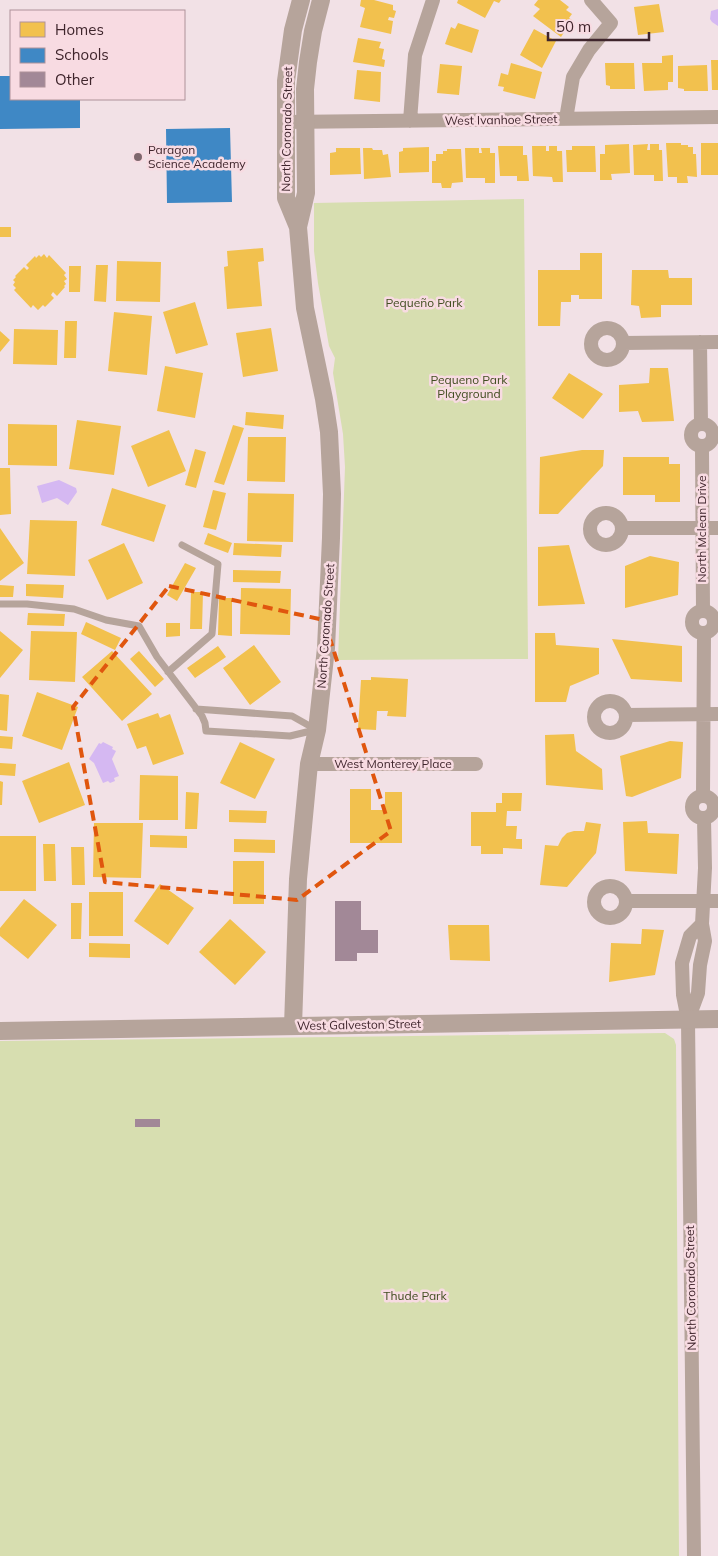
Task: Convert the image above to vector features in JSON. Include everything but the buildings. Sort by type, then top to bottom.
[{"type":"street","name":"North Coronado Street","points":[[293,1026],[298,879],[309,764],[316,730],[326,648],[331,538],[329,432],[305,308],[298,227],[286,198],[286,81],[289,55],[301,0]]},
{"type":"street","points":[[410,121],[415,55],[433,0]]},
{"type":"street","points":[[566,119],[573,77],[589,50],[611,23],[591,0]]},
{"type":"street","name":"North Coronado Street","points":[[298,227],[306,193],[305,89],[317,1]]},
{"type":"street","name":"West Ivanhoe Street","points":[[285,122],[718,117]]},
{"type":"street","points":[[623,342],[718,342]]},
{"type":"street","name":"North Mclean Drive","points":[[688,1020],[698,993],[700,966],[705,941],[702,924],[705,868],[704,819],[696,816],[692,810],[693,802],[703,796],[704,633],[713,628],[715,621],[710,612],[703,610],[702,447],[695,444],[690,438],[691,430],[700,424],[700,342]]},
{"type":"street","points":[[623,528],[718,528]]},
{"type":"street","points":[[626,715],[718,714]]},
{"type":"street","name":"West Monterey Place","points":[[309,764],[476,764]]},
{"type":"street","points":[[626,901],[718,901]]},
{"type":"street","points":[[688,1020],[683,994],[682,963],[690,936],[702,924]]},
{"type":"street","points":[[682,963],[700,966]]},
{"type":"street","name":"West Galveston Street","points":[[0,1030],[718,1019]]},
{"type":"street","name":"North Coronado Street","points":[[688,1020],[694,1556]]},
{"type":"lane","points":[[168,672],[212,634],[218,564],[182,545]]},
{"type":"lane","points":[[0,604],[27,604],[74,609],[106,620],[139,626],[156,657],[205,723],[206,731],[290,736],[316,730]]},
{"type":"lane","points":[[196,709],[292,716],[316,730]]},
{"type":"highlighted area","points":[[169,586],[324,620],[391,831],[297,900],[105,882],[73,707]]},
{"type":"green space","name":"Pequeño Park","points":[[524,199],[528,659],[338,660],[345,467],[343,434],[333,373],[335,358],[329,346],[314,251],[314,203]]},
{"type":"green space","name":"Thude Park","points":[[665,1033],[674,1039],[676,1045],[679,1556],[0,1556],[0,1041]]},
{"type":"shaded area","points":[[718,9],[718,26],[710,19],[711,11]]},
{"type":"shaded area","points":[[59,480],[76,488],[77,492],[68,505],[57,498],[42,503],[37,486]]},
{"type":"shaded area","points":[[103,742],[113,747],[112,749],[116,751],[112,759],[119,776],[110,783],[108,781],[103,783],[94,763],[89,759],[99,743]]},
{"type":"place","name":"Paragon Science Academy","points":[[138,157]]},
{"type":"park label","name":"Pequeno Park Playground","points":[[469,387]]}]
